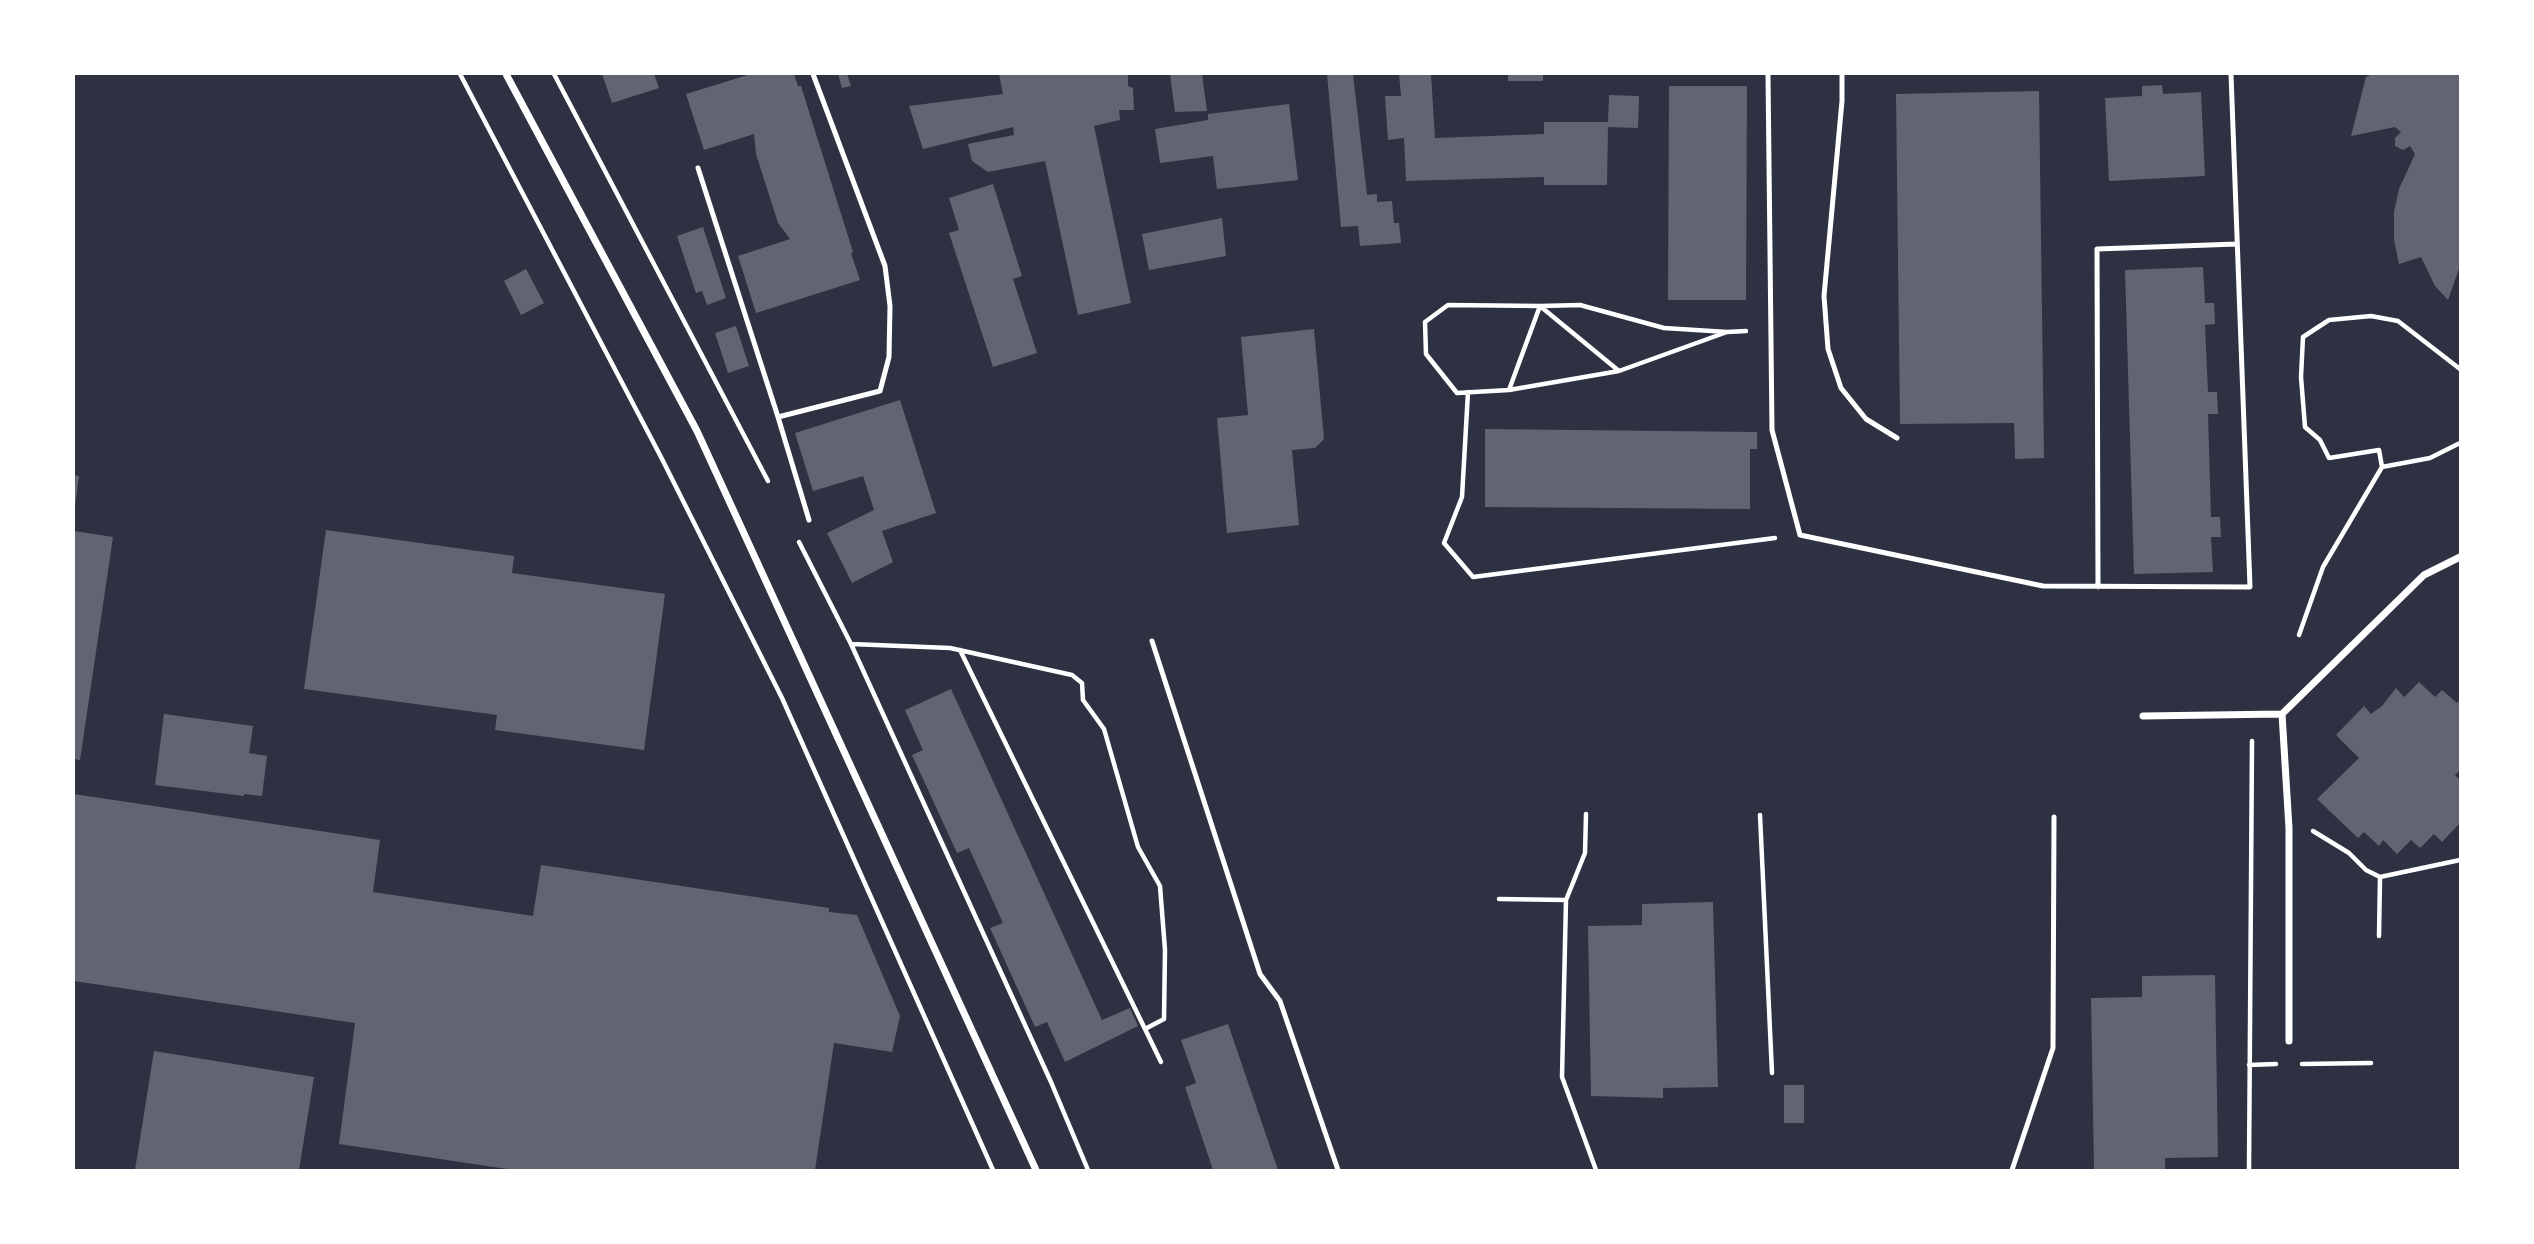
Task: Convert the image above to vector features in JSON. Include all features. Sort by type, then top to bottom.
[{"type":"street","points":[[506,74],[697,431],[1036,1171]]},
{"type":"street","points":[[2143,716],[2282,714],[2424,575],[2460,557]]},
{"type":"street","points":[[2282,714],[2288,828],[2289,1041]]},
{"type":"lane","points":[[778,417],[880,391],[889,357],[890,306],[885,266],[813,74]]},
{"type":"lane","points":[[1768,74],[1772,430],[1800,535],[2043,586],[2250,587],[2231,74]]},
{"type":"lane","points":[[1842,74],[1842,102],[1824,296],[1828,349],[1841,388],[1866,419],[1897,438]]},
{"type":"lane","points":[[698,168],[809,520]]},
{"type":"lane","points":[[2098,587],[2096,248],[2237,244]]},
{"type":"lane","points":[[1152,642],[1260,974],[1280,1000],[1338,1171]]},
{"type":"lane","points":[[2012,1171],[2053,1048],[2054,817]]},
{"type":"path","points":[[460,74],[654,444],[782,698],[993,1171]]},
{"type":"path","points":[[554,74],[770,485]]},
{"type":"path","points":[[1727,332],[1619,371],[1509,390],[1457,393],[1426,354],[1426,322],[1448,305],[1580,305],[1664,328],[1727,332],[1772,330]]},
{"type":"path","points":[[1540,306],[1619,371]]},
{"type":"path","points":[[1509,390],[1540,306]]},
{"type":"path","points":[[2300,635],[2323,567],[2382,467],[2379,450],[2329,458],[2320,440],[2305,427],[2301,377],[2303,337],[2329,320],[2371,316],[2398,321],[2460,369]]},
{"type":"path","points":[[1468,392],[1462,497],[1444,543],[1473,577],[1800,535]]},
{"type":"path","points":[[2382,467],[2430,458],[2460,443]]},
{"type":"path","points":[[795,534],[851,644],[1045,1069],[1088,1171]]},
{"type":"path","points":[[851,644],[960,650],[1072,675],[1082,683],[1083,700],[1104,729],[1138,847],[1160,886],[1165,950],[1164,1018],[1145,1029]]},
{"type":"path","points":[[960,650],[1161,1062]]},
{"type":"path","points":[[2249,1171],[2252,714]]},
{"type":"path","points":[[1586,814],[1585,853],[1566,900],[1562,1077],[1596,1171]]},
{"type":"path","points":[[1760,814],[1772,1073]]},
{"type":"path","points":[[2308,828],[2350,853],[2366,870],[2380,877],[2460,860]]},
{"type":"path","points":[[2379,936],[2380,877]]},
{"type":"path","points":[[1499,899],[1566,900]]},
{"type":"path","points":[[2249,1065],[2371,1063]]},
{"type":"building","points":[[602,74],[654,74],[659,88],[612,103]]},
{"type":"building","points":[[751,74],[794,74],[798,86],[801,86],[860,280],[756,313],[738,256],[790,239],[778,223],[756,154],[754,134],[704,150],[686,94]]},
{"type":"building","points":[[838,74],[847,74],[851,86],[842,88]]},
{"type":"building","points":[[999,74],[1128,74],[1128,86],[1133,88],[1134,110],[1119,110],[1120,120],[1094,126],[1131,303],[1078,315],[1045,161],[988,172],[972,161],[968,144],[1014,135],[1013,127],[923,149],[909,106],[1003,94]]},
{"type":"building","points":[[1170,74],[1202,74],[1207,111],[1175,112]]},
{"type":"building","points":[[1327,74],[1353,74],[1367,195],[1377,194],[1377,202],[1392,201],[1394,223],[1399,223],[1401,243],[1360,246],[1358,226],[1341,227]]},
{"type":"building","points":[[1399,74],[1431,74],[1435,138],[1544,134],[1544,122],[1608,122],[1609,95],[1639,96],[1638,128],[1608,127],[1607,185],[1544,185],[1544,177],[1406,181],[1404,138],[1388,140],[1385,96],[1401,96]]},
{"type":"building","points":[[1508,74],[1543,74],[1543,81],[1508,81]]},
{"type":"building","points":[[2372,74],[2460,74],[2460,266],[2448,300],[2435,286],[2421,257],[2399,264],[2394,240],[2394,212],[2399,189],[2415,154],[2410,146],[2403,150],[2395,146],[2395,138],[2401,132],[2395,127],[2351,136],[2366,77]]},
{"type":"building","points":[[2162,85],[2163,94],[2201,92],[2205,176],[2109,181],[2105,98],[2142,96],[2142,86]]},
{"type":"building","points":[[1669,86],[1747,86],[1746,300],[1668,300]]},
{"type":"building","points":[[2039,91],[2044,458],[2015,459],[2014,423],[1900,424],[1896,94]]},
{"type":"building","points":[[1289,104],[1298,180],[1217,189],[1213,156],[1160,163],[1155,129],[1208,120],[1208,114]]},
{"type":"building","points":[[993,184],[1022,276],[1013,279],[1037,353],[993,367],[949,233],[959,230],[949,198]]},
{"type":"building","points":[[1222,218],[1226,256],[1149,270],[1142,234]]},
{"type":"building","points":[[703,227],[726,298],[707,305],[702,291],[696,293],[677,236]]},
{"type":"building","points":[[2203,267],[2205,303],[2214,303],[2215,324],[2205,325],[2208,392],[2217,392],[2218,414],[2208,414],[2211,517],[2220,517],[2221,537],[2211,537],[2213,572],[2134,574],[2125,270]]},
{"type":"building","points":[[526,269],[544,303],[521,315],[504,281]]},
{"type":"building","points":[[736,326],[749,366],[728,373],[715,333]]},
{"type":"building","points":[[1314,329],[1324,439],[1315,448],[1292,450],[1299,525],[1227,533],[1217,418],[1248,415],[1241,337]]},
{"type":"building","points":[[900,400],[936,513],[882,531],[893,562],[852,583],[827,533],[874,510],[863,476],[813,491],[795,433]]},
{"type":"building","points":[[1485,429],[1757,432],[1757,449],[1750,449],[1750,509],[1485,507]]},
{"type":"building","points":[[74,475],[79,476],[75,506],[74,506]]},
{"type":"building","points":[[326,530],[514,556],[512,573],[665,594],[644,750],[495,730],[497,715],[304,689]]},
{"type":"building","points":[[74,531],[113,537],[80,760],[74,759]]},
{"type":"building","points":[[2419,682],[2435,697],[2442,690],[2457,703],[2460,699],[2460,770],[2455,775],[2460,780],[2460,823],[2442,842],[2434,834],[2420,848],[2411,840],[2397,854],[2383,840],[2379,846],[2364,832],[2358,838],[2317,799],[2359,758],[2336,735],[2364,706],[2371,714],[2382,706],[2396,688],[2404,697]]},
{"type":"building","points":[[951,689],[1102,1020],[1130,1008],[1138,1026],[1065,1062],[1047,1022],[1035,1027],[990,928],[1003,923],[969,848],[957,853],[912,755],[923,750],[905,710]]},
{"type":"building","points":[[164,714],[253,726],[249,753],[267,756],[262,796],[155,785]]},
{"type":"building","points":[[74,794],[380,840],[373,892],[533,916],[541,865],[829,908],[829,912],[857,915],[900,1016],[892,1052],[834,1043],[815,1170],[514,1170],[339,1144],[355,1023],[74,981]]},
{"type":"building","points":[[1713,902],[1718,1087],[1663,1088],[1663,1098],[1591,1096],[1588,926],[1642,925],[1642,904]]},
{"type":"building","points":[[2215,975],[2218,1157],[2165,1158],[2165,1170],[2094,1170],[2091,998],[2142,997],[2142,976]]},
{"type":"building","points":[[1228,1024],[1278,1170],[1213,1170],[1185,1087],[1196,1083],[1181,1040]]},
{"type":"building","points":[[154,1051],[314,1077],[299,1170],[135,1170]]},
{"type":"building","points":[[1784,1085],[1804,1085],[1804,1123],[1784,1123]]}]
